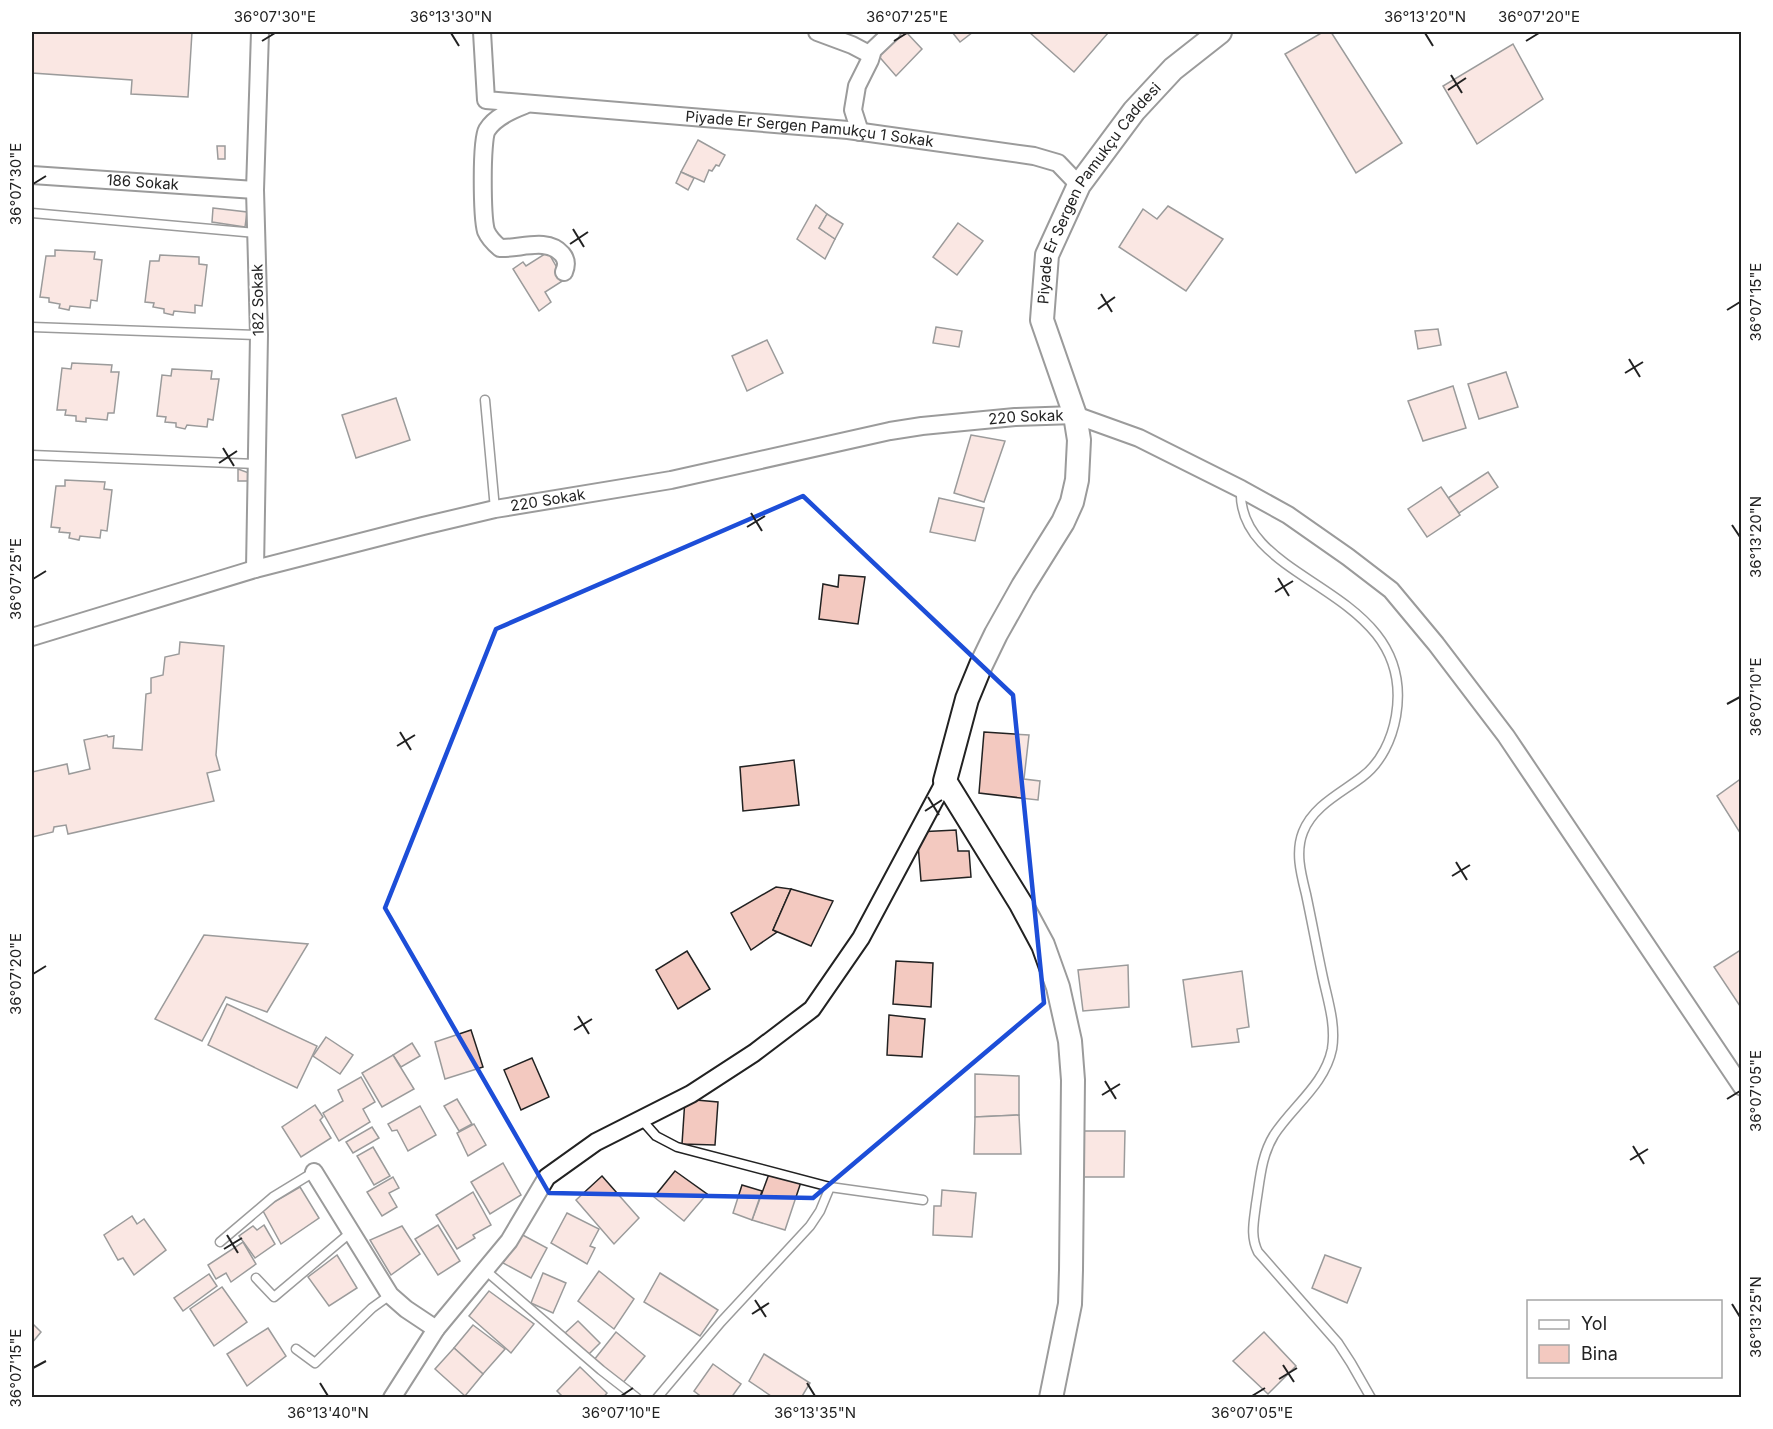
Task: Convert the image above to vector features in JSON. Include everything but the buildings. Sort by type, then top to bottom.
[{"type":"street","name":"182 Sokak","points":[[255,569],[259,335],[255,190],[260,32]]},
{"type":"street","name":"Piyade Er Sergen Pamukçu 1 Sokak","points":[[482,32],[486,100],[860,132],[1034,156],[1058,163],[1078,185]]},
{"type":"street","points":[[817,32],[871,55]]},
{"type":"street","points":[[860,132],[853,110],[857,86],[873,50],[892,32]]},
{"type":"street","name":"Piyade Er Sergen Pamukçu Caddesi","points":[[945,781],[968,699],[981,665],[1007,615],[1064,522],[1077,480],[1079,440],[1075,415],[1042,320],[1047,255],[1078,185],[1134,111],[1173,69],[1220,32]]},
{"type":"street","points":[[529,103],[508,112],[486,131],[483,152],[486,230],[492,241],[500,248],[521,248],[532,245],[553,247],[565,257],[567,265],[564,272]]},
{"type":"street","name":"186 Sokak","points":[[32,175],[255,190]]},
{"type":"street","points":[[1075,415],[1139,438],[1288,515],[1391,590],[1506,736],[1742,1087]]},
{"type":"street","name":"220 Sokak","points":[[32,637],[255,569],[495,509],[671,480],[922,426],[1014,417],[1075,415]]},
{"type":"street","points":[[392,1398],[436,1329],[509,1242],[547,1177],[596,1142],[691,1094],[745,1059],[812,1009],[861,938],[945,781]]},
{"type":"street","points":[[945,781],[1021,904],[1043,945],[1058,987],[1070,1041],[1073,1080],[1070,1304],[1051,1398]]},
{"type":"street","points":[[314,1172],[390,1295],[405,1309],[436,1329]]},
{"type":"lane","points":[[32,213],[256,233]]},
{"type":"lane","points":[[32,327],[259,335]]},
{"type":"lane","points":[[485,400],[495,509]]},
{"type":"lane","points":[[32,455],[257,464]]},
{"type":"lane","points":[[1241,489],[1244,519],[1257,538],[1284,561],[1364,619],[1384,644],[1391,658],[1397,680],[1396,718],[1384,752],[1363,777],[1314,813],[1307,822],[1301,838],[1300,868],[1331,1013],[1333,1039],[1327,1065],[1321,1077],[1283,1123],[1267,1150],[1261,1171],[1252,1230],[1254,1245],[1258,1252],[1338,1344],[1371,1398]]},
{"type":"lane","points":[[641,1119],[656,1136],[677,1147],[831,1186],[923,1200]]},
{"type":"lane","points":[[220,1242],[273,1197],[314,1172]]},
{"type":"lane","points":[[657,1398],[721,1322],[810,1226],[820,1211],[831,1186]]},
{"type":"lane","points":[[256,1278],[274,1297],[350,1233]]},
{"type":"lane","points":[[485,1270],[637,1398]]},
{"type":"lane","points":[[296,1349],[315,1363],[372,1308],[390,1295]]},
{"type":"highlighted area","points":[[803,496],[1013,695],[1044,1003],[813,1198],[549,1193],[385,908],[496,629]]}]
